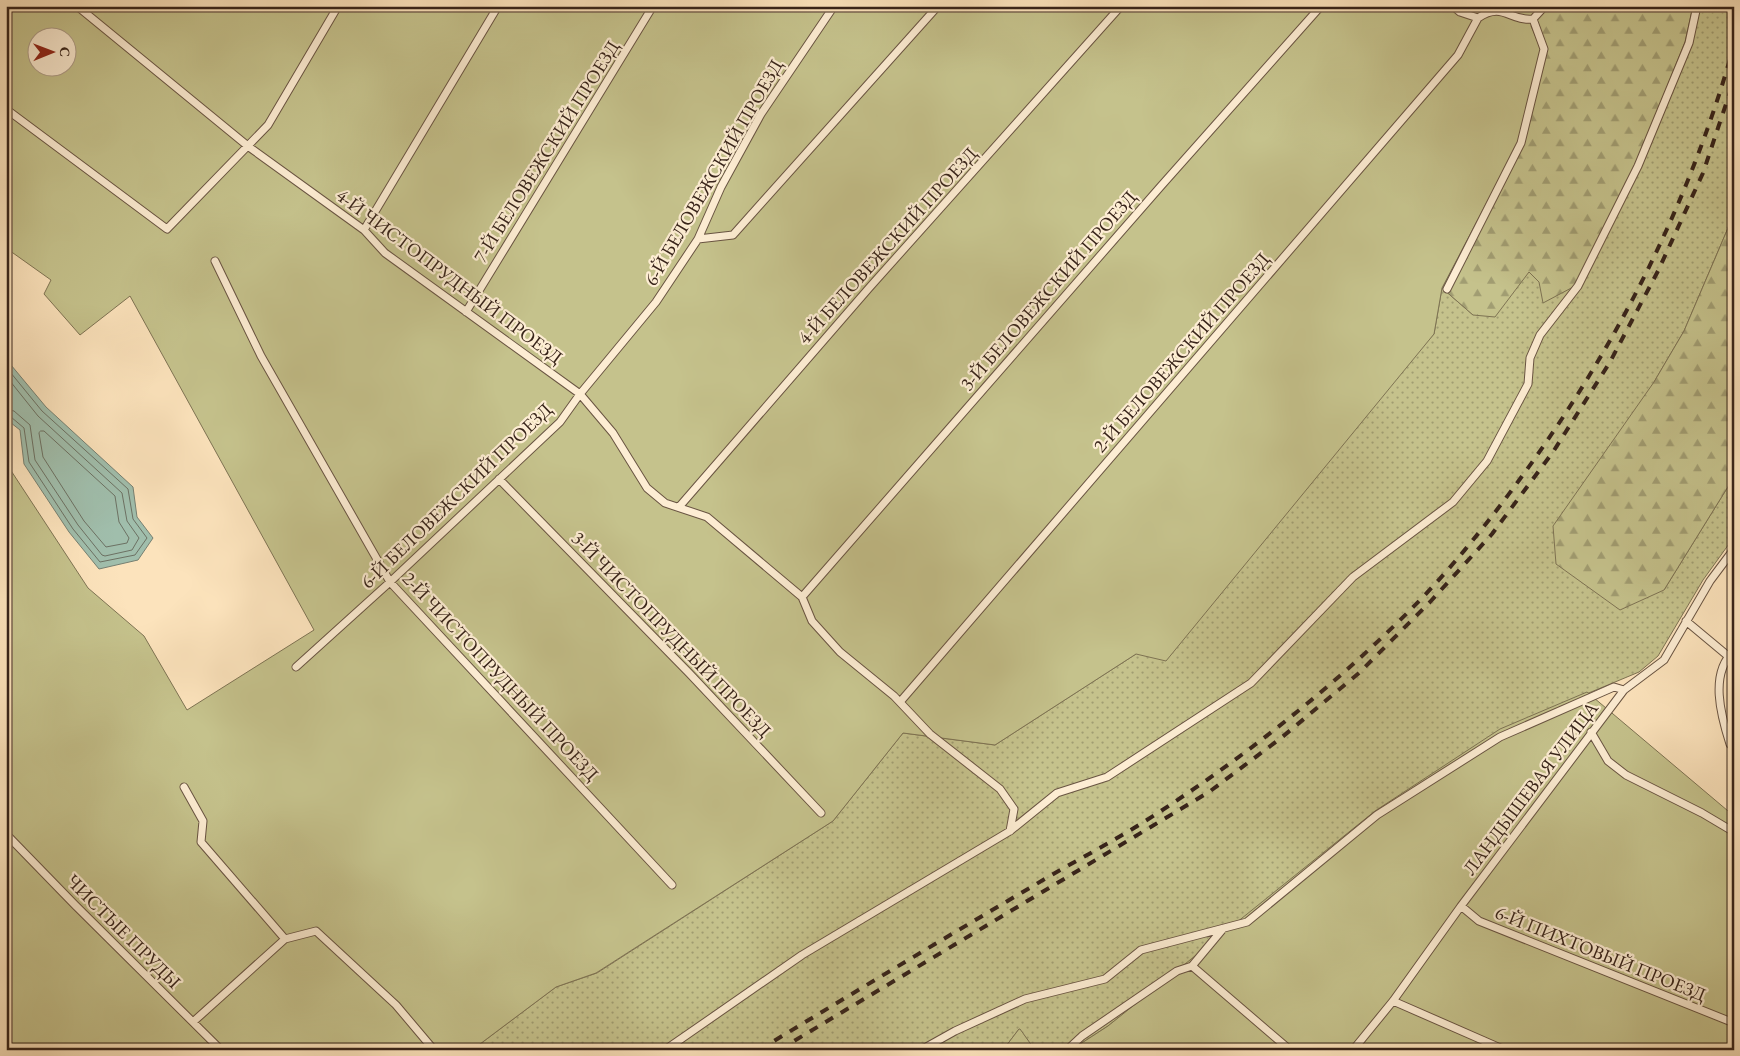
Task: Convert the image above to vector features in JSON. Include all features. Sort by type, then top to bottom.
[{"type":"lane","name":"4-Й ЧИСТОПРУДНЫЙ ПРОЕЗД","points":[[77,6],[249,146],[364,230],[385,252],[580,394],[613,433],[647,488],[665,503],[707,517],[802,597],[812,621],[840,652],[900,702],[930,734],[1000,789],[1014,809],[1010,831]]},
{"type":"lane","points":[[6,109],[167,229],[268,125],[338,6]]},
{"type":"lane","points":[[364,230],[498,6]]},
{"type":"lane","name":"7-Й БЕЛОВЕЖСКИЙ ПРОЕЗД","points":[[466,312],[624,57],[653,6]]},
{"type":"lane","name":"6-Й БЕЛОВЕЖСКИЙ ПРОЕЗД","points":[[296,667],[390,582],[560,422],[580,394],[656,302],[698,239],[721,187],[761,114],[834,6]]},
{"type":"lane","points":[[698,239],[733,235],[938,6]]},
{"type":"lane","name":"4-Й БЕЛОВЕЖСКИЙ ПРОЕЗД","points":[[679,507],[875,281],[1121,6]]},
{"type":"lane","name":"3-Й БЕЛОВЕЖСКИЙ ПРОЕЗД","points":[[802,597],[1321,6]]},
{"type":"lane","points":[[1453,6],[1460,12],[1478,18],[1486,12],[1501,10],[1523,20],[1533,19],[1545,6]]},
{"type":"lane","points":[[665,1050],[802,954],[1010,831],[1057,794],[1107,777],[1251,683],[1353,577],[1453,502],[1487,461],[1528,384],[1530,358],[1540,335],[1578,286],[1638,166],[1689,43],[1697,6]]},
{"type":"lane","name":"2-Й БЕЛОВЕЖСКИЙ ПРОЕЗД","points":[[900,702],[1458,55],[1478,18]]},
{"type":"lane","points":[[1447,289],[1521,143],[1544,49],[1533,19]]},
{"type":"lane","name":"2-Й ЧИСТОПРУДНЫЙ ПРОЕЗД","points":[[215,261],[261,356],[390,582],[672,885]]},
{"type":"lane","name":"3-Й ЧИСТОПРУДНЫЙ ПРОЕЗД","points":[[500,479],[689,672],[821,813]]},
{"type":"lane","name":"ЛАНДЫШЕВАЯ УЛИЦА","points":[[1353,1050],[1393,1001],[1624,690],[1664,660],[1710,581],[1734,549]]},
{"type":"lane","points":[[1686,621],[1732,656],[1720,673],[1721,714],[1730,744],[1734,742]]},
{"type":"lane","points":[[921,1050],[955,1031],[1025,999],[1105,979],[1141,950],[1247,922],[1377,815],[1500,737],[1614,687],[1624,690]]},
{"type":"lane","points":[[1591,732],[1608,761],[1626,775],[1702,813],[1734,832]]},
{"type":"lane","points":[[184,788],[203,821],[201,842],[285,939]]},
{"type":"lane","name":"ЧИСТЫЕ ПРУДЫ","points":[[6,834],[220,1050]]},
{"type":"lane","name":"6-Й ПИХТОВЫЙ ПРОЕЗД","points":[[1462,906],[1479,921],[1734,1022]]},
{"type":"lane","points":[[1067,1050],[1082,1036],[1177,971],[1192,966],[1222,930]]},
{"type":"lane","points":[[193,1022],[285,939],[316,931],[396,1005],[434,1050]]},
{"type":"lane","points":[[1192,966],[1290,1050]]},
{"type":"lane","points":[[1393,1001],[1505,1050]]},
{"type":"green space","points":[[6,6],[1541,6],[1531,26],[1541,49],[1518,143],[1442,288],[1434,334],[1166,661],[1136,654],[995,745],[903,733],[833,821],[596,973],[556,987],[472,1050],[6,1050],[6,463],[88,588],[144,636],[187,710],[314,630],[130,296],[80,335],[44,294],[51,280],[6,248]]},
{"type":"green space","points":[[1541,6],[1693,6],[1685,42],[1636,164],[1575,286],[1543,303],[1539,282],[1529,272],[1495,317],[1473,315],[1442,288],[1518,143],[1541,49],[1531,26]]},
{"type":"green space","points":[[1693,6],[1734,6],[1734,214],[1684,331],[1654,382],[1664,590],[1734,477],[1734,537],[1703,580],[1658,656],[1639,672],[1500,730],[1108,1026],[1071,1050],[1035,1050],[1019,1029],[1003,1050],[472,1050],[556,987],[597,973],[833,821],[903,733],[995,745],[1136,654],[1434,334],[1442,288],[1473,315],[1529,272],[1539,282],[1685,42]]},
{"type":"green space","points":[[1734,214],[1734,477],[1664,590],[1620,610],[1556,564],[1553,526],[1654,382],[1684,331]]},
{"type":"green space","points":[[1587,692],[1734,816],[1734,1050],[1071,1050],[1108,1026],[1375,811],[1500,729]]},
{"type":"green space","points":[[1019,1029],[1035,1050],[1003,1050]]},
{"type":"water","points":[[6,359],[46,407],[133,487],[137,517],[153,538],[138,560],[99,569],[69,532],[24,464],[20,430],[6,419]]},
{"type":"railway","points":[[759,1050],[1160,812],[1230,763],[1288,719],[1371,648],[1423,597],[1473,540],[1520,479],[1588,378],[1618,326],[1646,272],[1696,161],[1734,45]]},
{"type":"railway","points":[[779,1050],[1209,792],[1281,738],[1359,673],[1430,602],[1492,534],[1553,452],[1610,362],[1658,271],[1703,173],[1734,80]]}]
